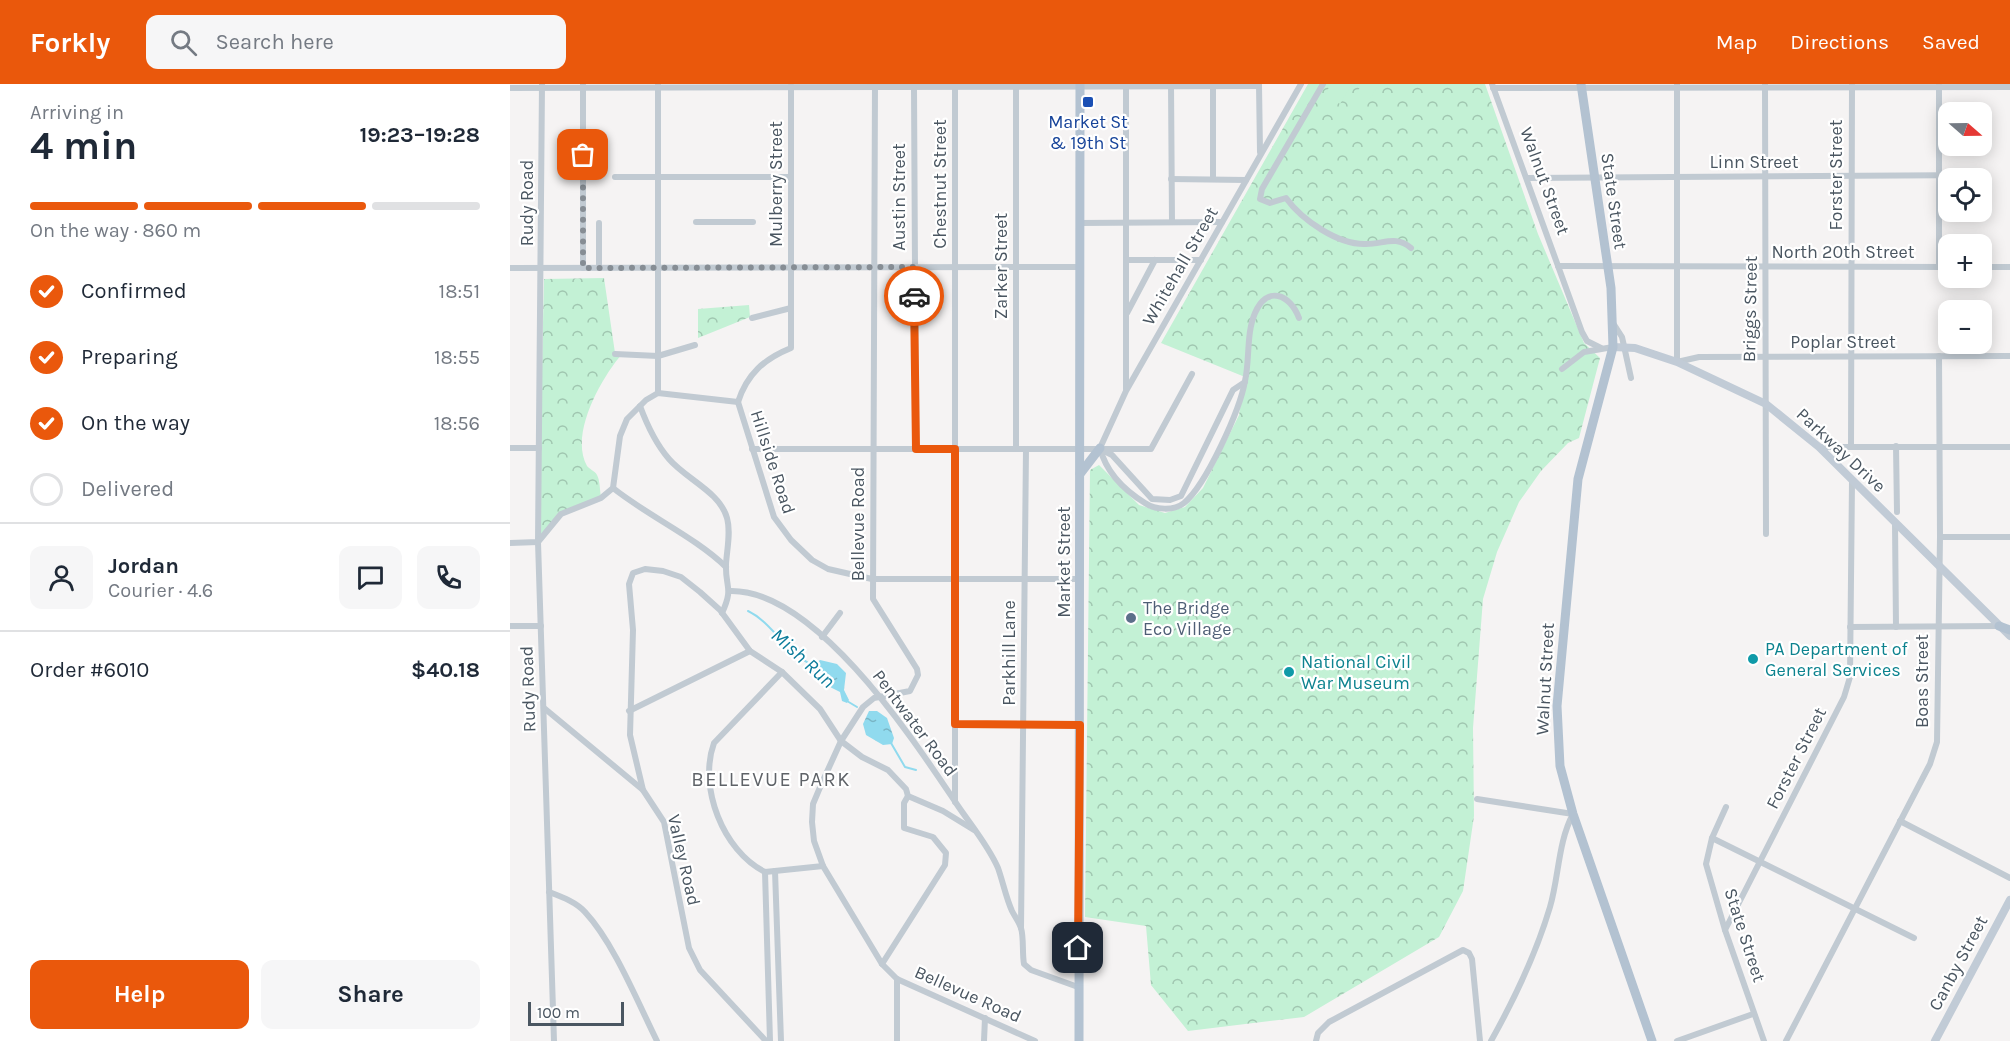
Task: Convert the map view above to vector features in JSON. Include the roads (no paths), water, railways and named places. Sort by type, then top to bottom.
[{"type":"main road","name":"Market Street","points":[[1079,1041],[1080,86]]},
{"type":"main road","name":"State Street","points":[[1581,86],[1607,266],[1613,322],[1613,347]]},
{"type":"main road","name":"Walnut Street","points":[[1613,347],[1578,479],[1557,706],[1560,766],[1573,813],[1652,1041]]},
{"type":"main road","points":[[1080,474],[1100,448]]},
{"type":"main road","points":[[1999,626],[2010,630]]},
{"type":"street","name":"Whitehall Street","points":[[1100,448],[1126,391],[1301,84]]},
{"type":"street","points":[[1323,84],[1262,189],[1260,199],[1270,203],[1286,198],[1293,208],[1309,220],[1352,243],[1365,245],[1398,240],[1411,248]]},
{"type":"street","points":[[1171,85],[1172,222]]},
{"type":"street","points":[[1213,85],[1213,179]]},
{"type":"street","points":[[510,88],[542,86],[914,88],[1259,85],[1260,155]]},
{"type":"street","name":"Rudy Road","points":[[542,86],[538,542],[554,1041]]},
{"type":"street","points":[[583,86],[583,268]]},
{"type":"street","points":[[510,543],[538,542],[561,514],[601,498],[613,488],[620,436],[627,419],[658,393],[658,86]]},
{"type":"street","name":"Mulberry Street","points":[[738,402],[742,388],[762,363],[791,348],[791,86]]},
{"type":"street","name":"Bellevue Road","points":[[875,86],[873,599],[918,675],[910,691],[870,700],[841,741],[813,804],[814,841],[823,866],[882,964],[897,979],[1030,1040]]},
{"type":"street","name":"Chestnut Street","points":[[955,86],[955,802]]},
{"type":"street","name":"Zarker Street","points":[[1016,86],[1016,449]]},
{"type":"street","points":[[1126,86],[1126,391]]},
{"type":"street","points":[[1493,86],[2010,87]]},
{"type":"street","name":"Walnut Street","points":[[1493,86],[1582,332],[1587,341],[1601,348]]},
{"type":"street","points":[[1677,86],[1677,362]]},
{"type":"street","name":"Briggs Street","points":[[1765,86],[1766,534]]},
{"type":"street","name":"Forster Street","points":[[1851,86],[1851,446]]},
{"type":"street","points":[[1938,86],[1939,168]]},
{"type":"street","name":"Austin Street","points":[[914,88],[916,449]]},
{"type":"street","name":"Linn Street","points":[[1527,178],[1938,176]]},
{"type":"street","points":[[615,177],[791,177]]},
{"type":"street","points":[[1172,179],[1246,180]]},
{"type":"street","points":[[696,222],[753,222]]},
{"type":"street","points":[[1080,223],[1222,222]]},
{"type":"street","points":[[599,223],[599,268]]},
{"type":"street","points":[[1126,314],[1155,260]]},
{"type":"street","points":[[1126,261],[1201,260]]},
{"type":"street","name":"North 20th Street","points":[[1558,266],[1938,267]]},
{"type":"street","points":[[510,268],[1079,267]]},
{"type":"street","points":[[1992,267],[2010,267]]},
{"type":"street","points":[[1100,448],[1103,463],[1118,482],[1147,505],[1163,509],[1182,505],[1195,492],[1211,464],[1235,412],[1245,382],[1251,330],[1262,303],[1272,296],[1283,296],[1290,299],[1299,318]]},
{"type":"street","points":[[752,318],[791,308]]},
{"type":"street","name":"State Street","points":[[1613,322],[1622,337],[1630,378]]},
{"type":"street","points":[[615,354],[658,356],[695,345]]},
{"type":"street","points":[[1562,369],[1584,352],[1613,347]]},
{"type":"street","name":"Parkway Drive","points":[[1613,347],[1624,347],[1677,362],[1766,404],[1819,447],[2010,636]]},
{"type":"street","name":"Boas Street","points":[[1786,1041],[1929,764],[1937,742],[1940,537],[1939,356]]},
{"type":"street","name":"Poplar Street","points":[[1677,362],[1699,357],[2010,356]]},
{"type":"street","points":[[752,449],[1151,449],[1192,374]]},
{"type":"street","points":[[1100,448],[1112,455],[1152,499],[1170,500],[1181,496],[1233,390],[1245,382]]},
{"type":"street","name":"Hillside Road","points":[[658,393],[738,402],[774,517],[791,540],[812,560],[828,569],[872,579],[1080,579]]},
{"type":"street","points":[[640,406],[647,425],[669,459],[711,495],[727,516],[726,567],[730,591],[722,613]]},
{"type":"street","points":[[1896,446],[1897,512]]},
{"type":"street","points":[[1819,447],[2010,447]]},
{"type":"street","points":[[510,448],[539,448]]},
{"type":"street","name":"Parkhill Lane","points":[[1021,928],[1026,449]]},
{"type":"street","name":"Forster Street","points":[[1725,930],[1844,697],[1850,677],[1852,481]]},
{"type":"street","points":[[613,488],[641,510],[713,554],[726,567]]},
{"type":"street","points":[[1895,524],[1896,627]]},
{"type":"street","points":[[1940,537],[2010,537]]},
{"type":"street","points":[[643,790],[630,735],[633,630],[629,607],[629,584],[633,573],[645,569],[663,571],[681,577],[722,613],[750,651],[782,672],[820,709],[841,741],[862,757],[888,770],[906,789],[908,796],[904,803],[904,828],[933,837],[946,853],[945,865],[882,964]]},
{"type":"street","name":"Pentwater Road","points":[[730,591],[751,594],[777,603],[822,637],[880,697],[928,760],[955,802]]},
{"type":"street","points":[[822,637],[840,613]]},
{"type":"street","points":[[510,626],[541,626]]},
{"type":"street","points":[[1850,627],[1999,626]]},
{"type":"street","points":[[629,711],[750,651]]},
{"type":"street","points":[[782,672],[714,743],[708,758],[711,798],[731,843],[745,860],[765,872],[823,866]]},
{"type":"street","name":"Valley Road","points":[[544,708],[643,790],[664,822],[689,948],[694,961],[768,1041]]},
{"type":"street","points":[[955,724],[1080,725]]},
{"type":"street","points":[[908,796],[943,811],[974,830]]},
{"type":"street","points":[[1477,799],[1573,813],[1565,831],[1551,906],[1536,949],[1518,992],[1491,1041]]},
{"type":"street","points":[[955,802],[997,867],[1012,911],[1021,928],[1024,964],[1031,970],[1078,987]]},
{"type":"street","name":"State Street","points":[[1726,807],[1712,838],[1706,864],[1725,930],[1764,1041]]},
{"type":"street","points":[[1900,821],[2010,878]]},
{"type":"street","points":[[1712,838],[1914,938]]},
{"type":"street","points":[[775,871],[781,1041]]},
{"type":"street","points":[[765,872],[768,1041]]},
{"type":"street","points":[[549,892],[570,901],[585,912],[604,938],[657,1041]]},
{"type":"street","name":"Canby Street","points":[[1935,1041],[2010,900]]},
{"type":"street","points":[[1316,1041],[1318,1033],[1329,1022],[1463,950],[1469,953],[1472,959],[1480,1041]]},
{"type":"street","points":[[897,979],[897,1041]]},
{"type":"street","points":[[1677,1041],[1753,1014]]},
{"type":"street","points":[[984,1041],[985,1018]]},
{"type":"water","points":[[820,660],[837,664],[846,673],[844,690],[849,700],[847,703],[842,701],[840,692],[826,685],[811,673],[810,667]]},
{"type":"water","points":[[869,711],[877,711],[887,718],[894,738],[892,744],[883,745],[866,735],[863,724]]},
{"type":"waterway","name":"Mish Run","points":[[748,611],[765,623],[795,654],[813,665]]},
{"type":"waterway","name":"Mish Run","points":[[847,701],[857,707]]},
{"type":"waterway","points":[[891,743],[905,767],[916,770]]},
{"type":"place","name":"Market St & 19th St","points":[[1088,102]]},
{"type":"place","name":"The Bridge Eco Village","points":[[1131,618]]},
{"type":"place","name":"PA Department of General Services","points":[[1753,659]]},
{"type":"place","name":"National Civil War Museum","points":[[1289,672]]},
{"type":"district","name":"BELLEVUE PARK","points":[[771,779]]}]
